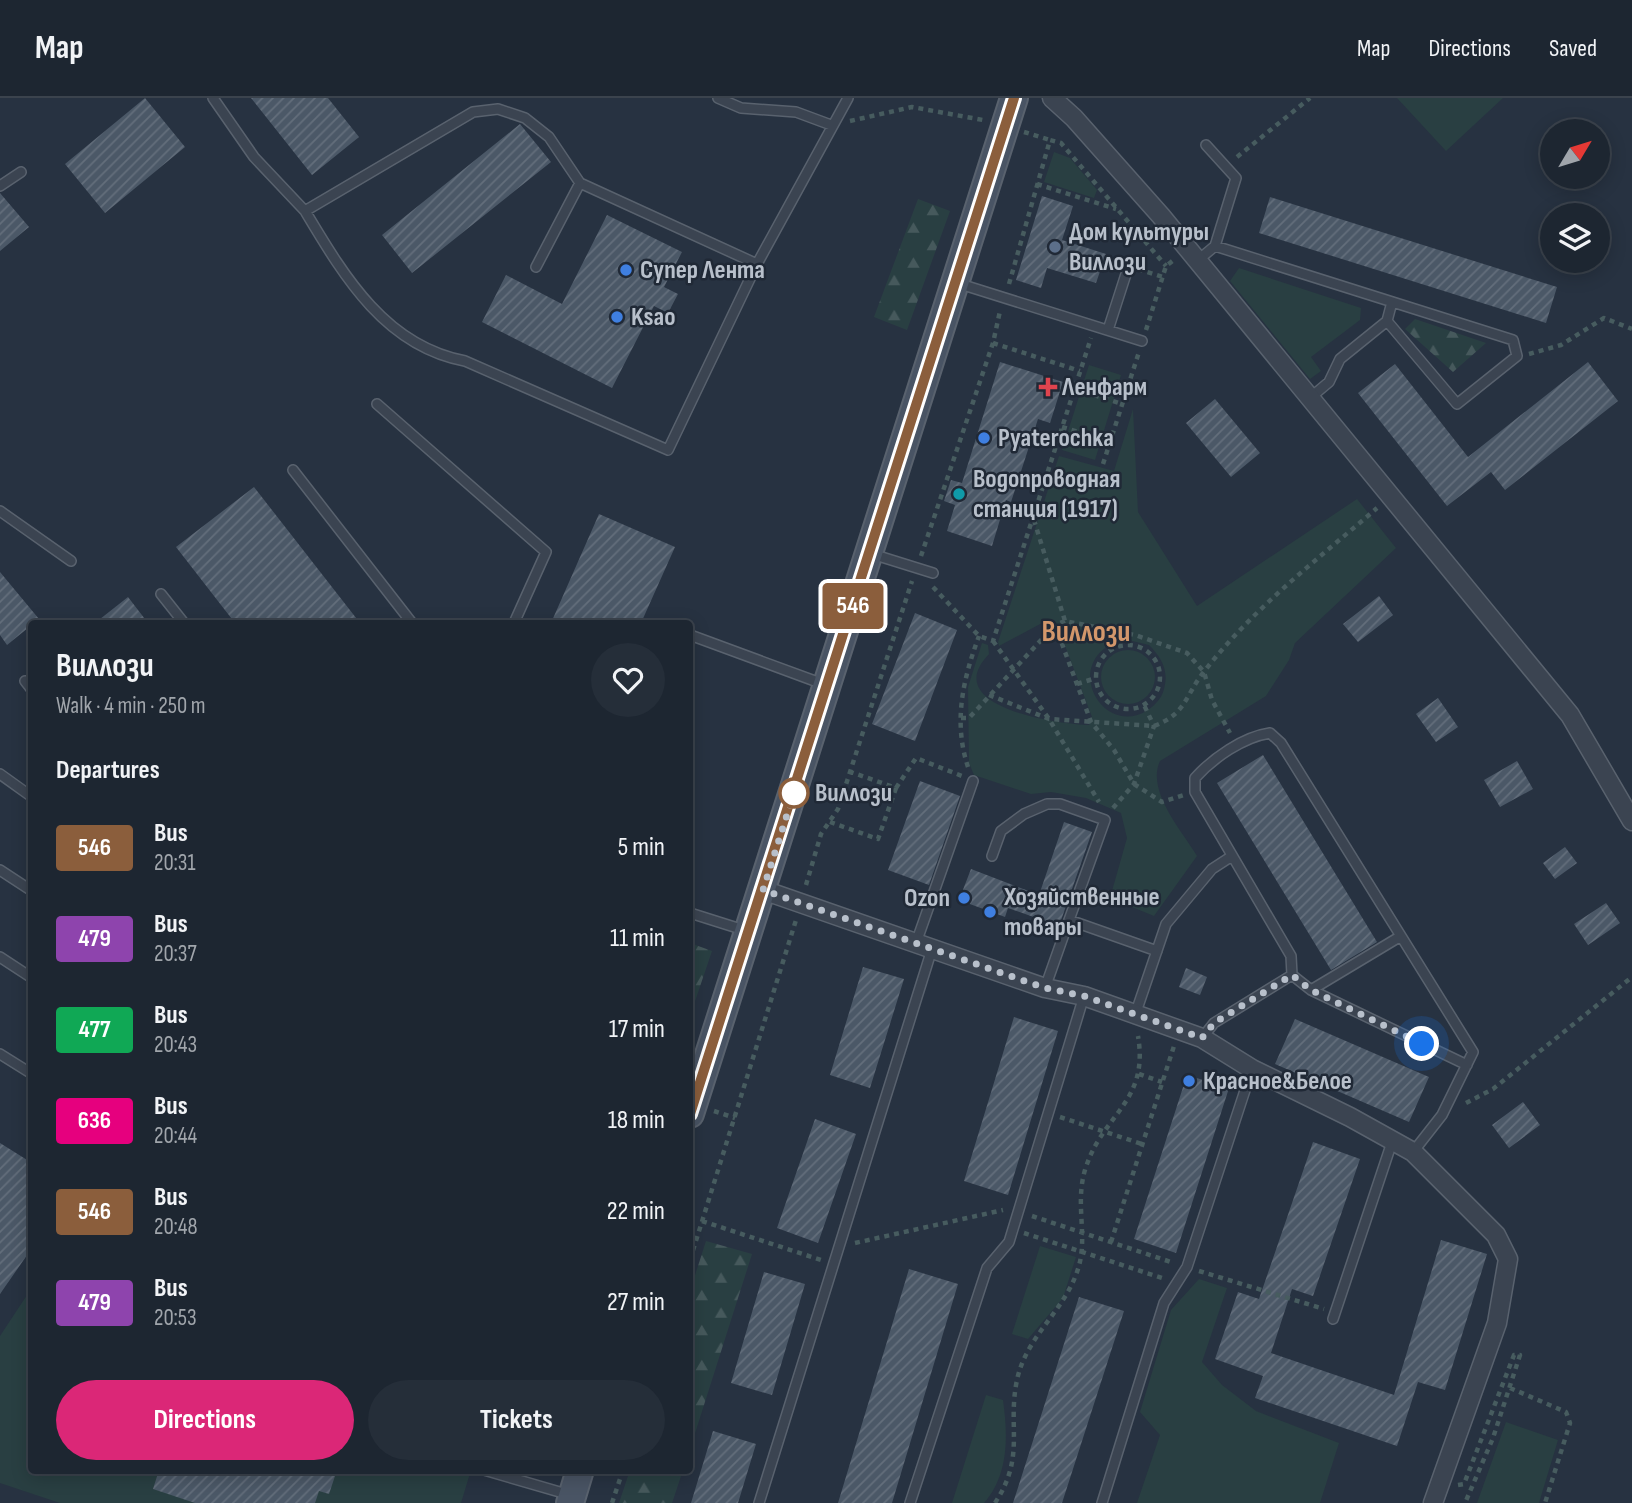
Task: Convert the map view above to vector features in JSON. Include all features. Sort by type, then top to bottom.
[{"type":"main road","points":[[693,1105],[1014,98]]},
{"type":"main road","points":[[571,1499],[579,1474]]},
{"type":"street","points":[[1052,98],[1083,128],[1197,261],[1570,715],[1632,821]]},
{"type":"street","points":[[763,890],[1045,988],[1084,996],[1202,1038],[1252,1069],[1413,1152],[1474,1209],[1496,1235],[1508,1259],[1497,1323],[1433,1503]]},
{"type":"lane","points":[[213,98],[254,158],[305,211],[345,277],[390,326],[436,355],[465,361],[668,450],[757,264],[848,98]]},
{"type":"lane","points":[[718,98],[741,108],[796,112],[831,125]]},
{"type":"lane","points":[[305,211],[473,112],[498,109],[525,118],[549,137],[580,183],[757,264]]},
{"type":"lane","points":[[1197,261],[1215,246],[1236,178],[1206,145]]},
{"type":"lane","points":[[0,186],[21,172]]},
{"type":"lane","points":[[536,267],[580,183]]},
{"type":"lane","points":[[1215,246],[1513,340],[1517,356],[1457,404],[1387,321]]},
{"type":"lane","points":[[1108,330],[1125,269]]},
{"type":"lane","points":[[956,283],[1142,341]]},
{"type":"lane","points":[[1310,398],[1329,382],[1340,359],[1387,321],[1392,302]]},
{"type":"lane","points":[[377,404],[546,552],[515,620]]},
{"type":"lane","points":[[293,470],[410,620]]},
{"type":"lane","points":[[0,512],[71,561]]},
{"type":"lane","points":[[870,553],[933,573]]},
{"type":"lane","points":[[161,594],[182,620]]},
{"type":"lane","points":[[693,636],[828,686]]},
{"type":"lane","points":[[25,681],[28,685]]},
{"type":"lane","points":[[1413,1152],[1442,1115],[1467,1065],[1473,1052],[1281,743],[1270,733],[1255,735],[1207,765],[1195,778],[1195,792],[1291,956],[1292,975],[1311,990],[1467,1065]]},
{"type":"lane","points":[[0,774],[28,794]]},
{"type":"lane","points":[[759,1503],[837,1248],[972,781]]},
{"type":"lane","points":[[992,856],[1001,831],[1024,814],[1047,804],[1060,804],[1106,817],[1045,988]]},
{"type":"lane","points":[[1135,1014],[1166,924],[1212,869],[1233,856]]},
{"type":"lane","points":[[0,870],[28,888]]},
{"type":"lane","points":[[693,914],[748,932]]},
{"type":"lane","points":[[1069,920],[1157,951]]},
{"type":"lane","points":[[1311,990],[1401,936]]},
{"type":"lane","points":[[0,957],[28,975]]},
{"type":"lane","points":[[1202,1038],[1214,1023],[1292,975]]},
{"type":"lane","points":[[911,1503],[987,1268],[1009,1242],[1084,996]]},
{"type":"lane","points":[[0,1054],[28,1072]]},
{"type":"lane","points":[[1102,1503],[1164,1303],[1187,1267],[1252,1069]]},
{"type":"lane","points":[[1334,1316],[1392,1142]]},
{"type":"lane","points":[[496,1474],[571,1499]]},
{"type":"path","points":[[1225,166],[1310,98]]},
{"type":"path","points":[[831,125],[912,107],[994,122]]},
{"type":"path","points":[[1019,130],[1061,143],[1166,266]]},
{"type":"path","points":[[693,1250],[821,834],[838,809],[851,772],[993,343],[1003,298],[1050,140]]},
{"type":"path","points":[[1037,184],[1119,210]]},
{"type":"path","points":[[1125,269],[1163,277]]},
{"type":"path","points":[[1008,283],[1021,287]]},
{"type":"path","points":[[1517,356],[1561,345],[1604,318],[1632,329]]},
{"type":"path","points":[[993,641],[1094,326]]},
{"type":"path","points":[[993,343],[1080,371]]},
{"type":"path","points":[[1074,389],[1122,404]]},
{"type":"path","points":[[1062,427],[1110,442]]},
{"type":"path","points":[[930,584],[979,636],[993,641],[1049,719],[1106,817],[1134,784],[1154,726],[1187,704],[1204,672],[1244,623],[1391,496]]},
{"type":"path","points":[[1033,518],[1065,621]]},
{"type":"path","points":[[961,719],[969,718],[1055,625],[1065,621],[1135,635],[1187,653],[1204,672],[1212,700],[1238,746]]},
{"type":"path","points":[[1055,625],[1091,722],[1114,750],[1134,784],[1162,802],[1195,792]]},
{"type":"path","points":[[1132,646],[1135,635]]},
{"type":"path","points":[[972,781],[962,749],[961,719],[963,680],[979,636]]},
{"type":"path","points":[[1132,646],[1143,649],[1158,666],[1158,688],[1144,705],[1123,709],[1112,706],[1103,699],[1096,678],[1102,657],[1111,650],[1132,646]]},
{"type":"path","points":[[1077,684],[1096,678]]},
{"type":"path","points":[[989,695],[1049,719],[1154,726]]},
{"type":"path","points":[[1144,705],[1154,726]]},
{"type":"path","points":[[830,822],[878,839],[896,788],[916,758],[972,781]]},
{"type":"path","points":[[851,772],[896,788]]},
{"type":"path","points":[[1442,1115],[1493,1089],[1632,977]]},
{"type":"path","points":[[995,1503],[1015,1456],[1014,1403],[1022,1361],[1031,1342],[1058,1310],[1077,1271],[1082,1251],[1080,1186],[1094,1147],[1130,1098],[1139,1074],[1142,1057],[1135,1014]]},
{"type":"path","points":[[1111,1242],[1174,1046]]},
{"type":"path","points":[[1139,1074],[1162,1082]]},
{"type":"path","points":[[1076,1122],[1142,1144]]},
{"type":"path","points":[[837,1248],[1000,1209],[1019,1212],[1334,1316]]},
{"type":"path","points":[[702,1220],[826,1262]]},
{"type":"path","points":[[1013,1229],[1177,1283]]},
{"type":"path","points":[[1454,1493],[1458,1484],[1464,1485],[1518,1354],[1521,1359],[1466,1501],[1461,1496]]},
{"type":"path","points":[[1510,1388],[1566,1412],[1570,1423],[1545,1503]]},
{"type":"path","points":[[612,1503],[622,1474]]},
{"type":"green space","points":[[1397,98],[1503,98],[1446,151]]},
{"type":"green space","points":[[1054,152],[1070,158],[1097,190],[1094,198],[1044,182]]},
{"type":"green space","points":[[918,199],[950,211],[907,330],[874,317]]},
{"type":"green space","points":[[1239,268],[1361,308],[1360,320],[1311,357],[1321,371],[1310,379],[1230,281]]},
{"type":"green space","points":[[1415,319],[1486,343],[1453,372],[1405,329]]},
{"type":"green space","points":[[1089,365],[1121,375],[1095,460],[1062,450]]},
{"type":"green space","points":[[1133,409],[1138,512],[1197,606],[1357,499],[1396,548],[1295,643],[1289,660],[1266,696],[1160,761],[1157,773],[1162,798],[1197,856],[1154,916],[1110,898],[1127,838],[1121,813],[1086,798],[1051,792],[1031,794],[974,775],[969,763],[968,687],[982,643],[988,645],[989,654],[977,672],[979,687],[990,699],[1008,709],[1030,716],[1089,725],[1092,717],[1058,627],[1042,623],[999,646],[998,642],[1059,456],[1114,471]],"holes":[[[1124,639],[1149,645],[1158,655],[1165,671],[1162,695],[1156,704],[1131,716],[1115,714],[1102,706],[1094,693],[1090,678],[1093,662],[1104,649]]]},
{"type":"green space","points":[[1128,650],[1147,658],[1155,677],[1147,696],[1128,704],[1109,696],[1101,677],[1109,658]]},
{"type":"green space","points":[[693,944],[712,951],[693,1007]]},
{"type":"green space","points":[[706,1241],[752,1254],[693,1440],[693,1282]]},
{"type":"green space","points":[[1040,1246],[1076,1257],[1063,1298],[1028,1339],[1012,1334]]},
{"type":"green space","points":[[1199,1279],[1227,1288],[1202,1362],[1222,1385],[1256,1411],[1339,1443],[1320,1503],[1137,1503],[1160,1435],[1140,1412],[1171,1310]]},
{"type":"green space","points":[[28,1294],[28,1474],[470,1474],[461,1503],[60,1503],[0,1483],[0,1336]]},
{"type":"green space","points":[[986,1395],[1003,1400],[1006,1441],[998,1480],[984,1503],[952,1503]]},
{"type":"green space","points":[[1506,1422],[1558,1440],[1539,1503],[1477,1503]]},
{"type":"green space","points":[[629,1474],[682,1474],[672,1503],[619,1503]]},
{"type":"building","points":[[145,98],[185,147],[105,213],[65,164]]},
{"type":"building","points":[[251,98],[328,98],[359,137],[312,175]]},
{"type":"building","points":[[520,124],[551,162],[412,273],[382,235]]},
{"type":"building","points":[[0,193],[29,227],[0,251]]},
{"type":"building","name":"Дом культуры Виллози","points":[[1042,196],[1073,206],[1062,240],[1106,254],[1096,283],[1047,268],[1041,288],[1016,280]]},
{"type":"building","points":[[1270,197],[1557,287],[1546,323],[1259,233]]},
{"type":"building","points":[[607,215],[682,252],[664,287],[678,294],[668,313],[654,306],[612,388],[482,322],[506,275],[562,304]]},
{"type":"building","points":[[1000,362],[1063,382],[1050,423],[1038,419],[1011,502],[1006,500],[992,546],[947,531],[955,505],[944,501],[951,480],[962,483]]},
{"type":"building","points":[[1588,362],[1618,401],[1505,490],[1491,472],[1447,506],[1358,393],[1395,364],[1468,457]]},
{"type":"building","points":[[1215,399],[1260,453],[1231,477],[1186,423]]},
{"type":"building","points":[[254,487],[358,620],[233,620],[176,547]]},
{"type":"building","points":[[599,514],[675,547],[642,620],[552,620]]},
{"type":"building","points":[[0,572],[39,619],[28,620],[28,628],[7,645],[0,635]]},
{"type":"building","points":[[1379,596],[1393,615],[1358,642],[1343,624]]},
{"type":"building","points":[[128,597],[146,620],[99,620]]},
{"type":"building","points":[[915,613],[957,630],[915,741],[872,724]]},
{"type":"building","points":[[1438,698],[1458,727],[1436,742],[1416,714]]},
{"type":"building","points":[[1263,755],[1377,942],[1331,970],[1217,783]]},
{"type":"building","points":[[1517,761],[1533,789],[1500,807],[1484,780]]},
{"type":"building","points":[[920,781],[960,796],[929,885],[888,870]]},
{"type":"building","points":[[1064,822],[1092,832],[1059,926],[1008,908],[1005,917],[959,900],[971,869],[1039,895]]},
{"type":"building","points":[[1565,847],[1577,863],[1555,879],[1543,863]]},
{"type":"building","points":[[1606,903],[1620,923],[1588,945],[1574,924]]},
{"type":"building","points":[[863,967],[904,979],[870,1088],[830,1075]]},
{"type":"building","points":[[1186,968],[1207,977],[1200,995],[1179,987]]},
{"type":"building","points":[[1014,1017],[1058,1031],[1008,1195],[964,1181]]},
{"type":"building","points":[[1295,1019],[1429,1077],[1409,1122],[1275,1064]]},
{"type":"building","points":[[1187,1075],[1229,1088],[1176,1253],[1134,1239]]},
{"type":"building","points":[[1523,1102],[1540,1125],[1509,1148],[1492,1125]]},
{"type":"building","points":[[815,1119],[856,1134],[818,1243],[777,1228]]},
{"type":"building","points":[[1313,1142],[1360,1159],[1313,1296],[1292,1289],[1271,1353],[1394,1395],[1441,1240],[1487,1254],[1445,1390],[1418,1382],[1397,1446],[1255,1398],[1263,1376],[1215,1359],[1238,1292],[1259,1299]]},
{"type":"building","points":[[0,1143],[28,1160],[28,1254],[0,1294]]},
{"type":"building","points":[[909,1269],[958,1284],[892,1503],[838,1503]]},
{"type":"building","points":[[764,1272],[805,1284],[772,1395],[731,1383]]},
{"type":"building","points":[[1079,1297],[1124,1311],[1062,1503],[1013,1503]]},
{"type":"building","points":[[713,1431],[756,1444],[738,1503],[691,1503]]},
{"type":"building","points":[[158,1474],[336,1474],[329,1494],[319,1491],[315,1503],[195,1503],[153,1489]]},
{"type":"bus line","name":"546","points":[[693,1105],[1014,98]]},
{"type":"place","name":"Дом культуры Виллози","points":[[1055,247]]},
{"type":"place","name":"Супер Лента","points":[[626,270]]},
{"type":"place","name":"Ksao","points":[[617,317]]},
{"type":"place","name":"Ленфарм","points":[[1048,387]]},
{"type":"place","name":"Pyaterochka","points":[[984,438]]},
{"type":"place","name":"Водопроводная станция (1917)","points":[[959,494]]},
{"type":"place","name":"Виллози","points":[[794,793]]},
{"type":"place","name":"Ozon","points":[[964,898]]},
{"type":"place","name":"Хозяйственные товары","points":[[990,912]]},
{"type":"place","name":"Красное&Белое","points":[[1189,1081]]},
{"type":"district","name":"Виллози","points":[[1086,632]]},
{"type":"route","points":[[794,793],[763,890],[1045,988],[1084,996],[1202,1038],[1214,1023],[1292,975],[1311,990],[1422,1044]]}]
